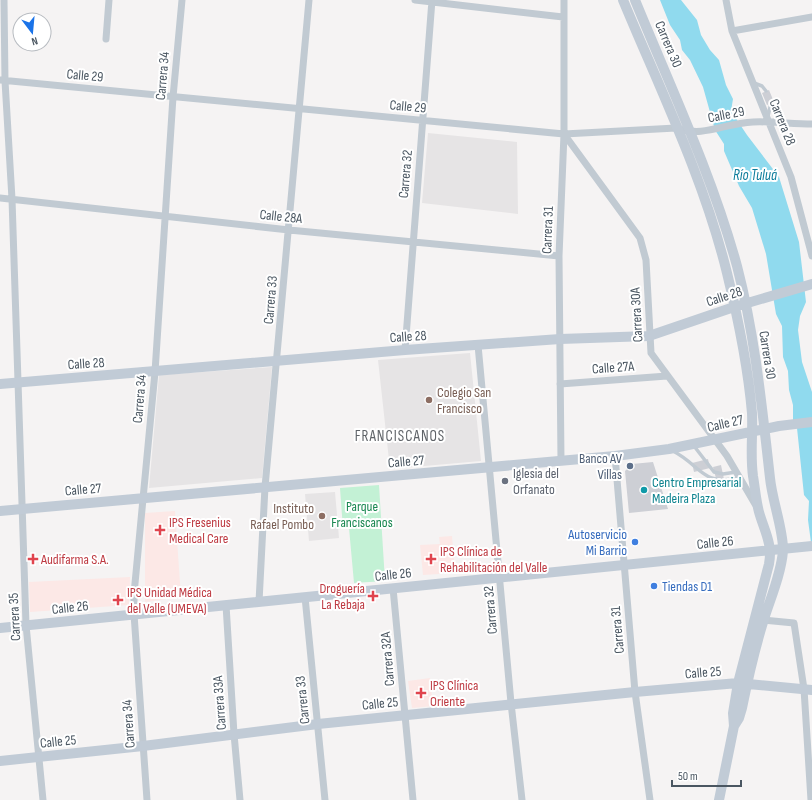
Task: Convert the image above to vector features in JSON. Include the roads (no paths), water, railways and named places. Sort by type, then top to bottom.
[{"type":"main road","name":"Carrera 30","points":[[623,0],[676,128],[720,246],[734,307],[752,412],[753,475],[759,511],[769,539],[770,550],[769,564],[742,684]]},
{"type":"main road","name":"Carrera 30","points":[[636,0],[690,133],[724,223],[746,304],[764,428],[772,498],[783,550],[778,576],[734,708],[734,726],[719,800]]},
{"type":"main road","name":"Calle 28","points":[[0,384],[405,350],[560,339],[649,336],[734,307],[811,284]]},
{"type":"main road","name":"Calle 27","points":[[0,511],[615,456],[669,449],[764,428],[812,422]]},
{"type":"main road","name":"Calle 26","points":[[0,628],[812,546]]},
{"type":"main road","name":"Calle 25","points":[[0,760],[143,746],[318,724],[511,703],[635,692],[742,684],[808,689]]},
{"type":"street","name":"Carrera 35","points":[[4,0],[3,80],[12,199],[26,625],[43,800]]},
{"type":"street","points":[[106,39],[109,0]]},
{"type":"street","name":"Carrera 34","points":[[148,800],[134,614],[155,372],[173,97],[182,0]]},
{"type":"street","name":"Carrera 33","points":[[259,602],[265,487],[278,361],[298,109],[309,0]]},
{"type":"street","points":[[416,0],[563,17]]},
{"type":"street","name":"Carrera 31","points":[[561,461],[559,256],[564,134],[564,0]]},
{"type":"street","name":"Carrera 28","points":[[726,0],[732,31],[791,177],[812,256]]},
{"type":"street","name":"Carrera 32","points":[[405,350],[412,242],[432,1]]},
{"type":"street","points":[[732,31],[812,17]]},
{"type":"street","name":"Calle 29","points":[[3,80],[564,134],[676,128],[690,133],[768,120],[812,124]]},
{"type":"street","name":"Carrera 30A","points":[[564,134],[640,238],[646,260],[651,353],[739,475],[759,511]]},
{"type":"street","name":"Calle 28A","points":[[0,198],[289,230],[559,256]]},
{"type":"street","name":"Carrera 32","points":[[478,345],[511,703],[522,800]]},
{"type":"street","name":"Calle 27A","points":[[560,384],[667,376]]},
{"type":"street","name":"Carrera 31","points":[[615,456],[635,692],[650,800]]},
{"type":"street","name":"Carrera 32A","points":[[393,588],[412,800]]},
{"type":"street","name":"Carrera 33","points":[[305,597],[325,800]]},
{"type":"street","name":"Carrera 33A","points":[[226,605],[234,734],[240,800]]},
{"type":"street","points":[[763,620],[794,623],[808,689],[812,800]]},
{"type":"lane","points":[[753,82],[762,86],[766,91]]},
{"type":"lane","points":[[768,120],[771,103]]},
{"type":"lane","points":[[693,444],[714,472],[739,475]]},
{"type":"lane","points":[[669,449],[680,455],[693,467],[716,480],[724,481],[739,475]]},
{"type":"water","name":"Río Tuluá","points":[[660,0],[681,0],[697,20],[701,35],[710,50],[719,60],[726,85],[733,99],[731,111],[779,177],[799,242],[806,302],[800,316],[798,330],[802,362],[812,392],[812,550],[808,520],[809,501],[804,495],[797,428],[793,424],[793,405],[789,390],[788,371],[783,357],[782,326],[776,314],[766,254],[752,208],[739,186],[724,151],[724,144],[715,130],[703,87],[690,60],[682,50],[680,40],[670,25]]},
{"type":"place","name":"Colegio San Francisco","points":[[429,400]]},
{"type":"place","name":"Banco AV Villas","points":[[630,466]]},
{"type":"place","name":"Iglesia del Orfanato","points":[[505,481]]},
{"type":"place","name":"Centro Empresarial Madeira Plaza","points":[[644,490]]},
{"type":"place","name":"Instituto Rafael Pombo","points":[[322,516]]},
{"type":"place","name":"IPS Fresenius Medical Care","points":[[160,530]]},
{"type":"place","name":"Autoservicio Mi Barrio","points":[[635,542]]},
{"type":"place","name":"Audifarma S.A.","points":[[33,559]]},
{"type":"place","name":"IPS Clínica de Rehabilitación del Valle","points":[[431,559]]},
{"type":"place","name":"Tiendas D1","points":[[654,586]]},
{"type":"place","name":"Droguería La Rebaja","points":[[373,596]]},
{"type":"place","name":"IPS Unidad Médica del Valle (UMEVA)","points":[[118,600]]},
{"type":"place","name":"IPS Clínica Oriente","points":[[421,693]]},
{"type":"district","name":"FRANCISCANOS","points":[[400,436]]},
{"type":"park label","name":"Parque Franciscanos","points":[[362,514]]}]
